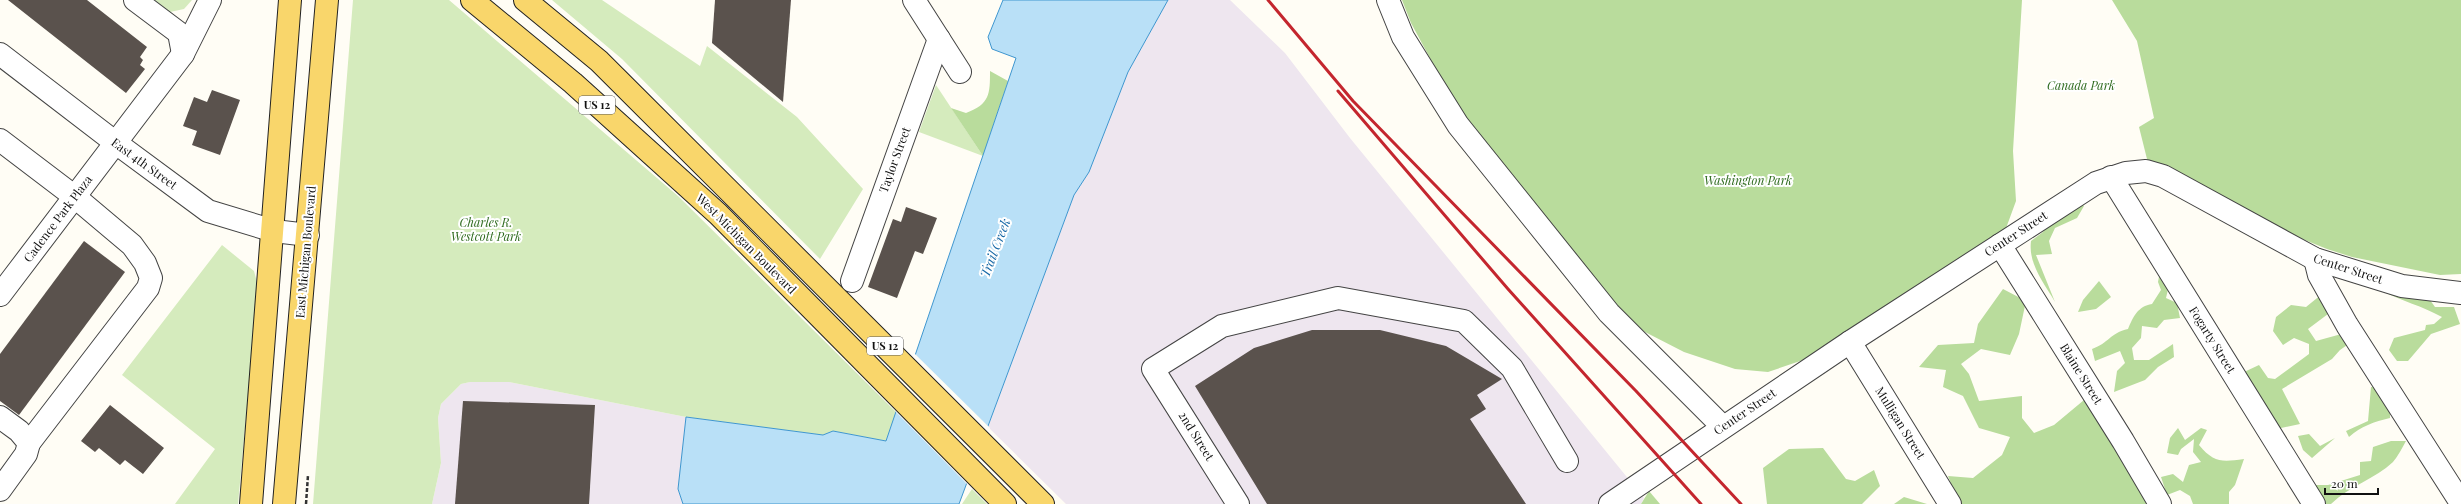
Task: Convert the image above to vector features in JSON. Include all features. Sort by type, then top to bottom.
[{"type":"main road","points":[[251,504],[274,231],[290,0]]},
{"type":"main road","name":"East Michigan Boulevard","points":[[284,504],[327,0]]},
{"type":"main road","name":"West Michigan Boulevard","points":[[472,0],[573,83],[718,214],[1005,504]]},
{"type":"main road","name":"US 12","points":[[525,0],[599,61],[1043,504]]},
{"type":"street","points":[[135,0],[179,33],[184,54]]},
{"type":"street","name":"Cadence Park Plaza","points":[[4,280],[75,197],[184,54],[210,0]]},
{"type":"street","points":[[1388,0],[1403,37],[1458,125],[1609,313],[1722,426]]},
{"type":"street","points":[[920,4],[939,39],[960,72]]},
{"type":"street","name":"Taylor Street","points":[[852,281],[939,39]]},
{"type":"street","name":"East 4th Street","points":[[0,54],[116,144],[208,211],[274,231],[308,235]]},
{"type":"street","points":[[0,140],[75,197],[132,245],[145,262],[151,278],[148,288],[28,442],[26,454],[0,490]]},
{"type":"street","name":"Center Street","points":[[1610,504],[1669,466],[1722,426],[2096,183],[2126,173],[2146,172],[2163,176],[2316,259],[2402,286],[2461,293]]},
{"type":"street","name":"Fogarty Street","points":[[2111,177],[2314,504]]},
{"type":"street","name":"Blaine Street","points":[[2000,245],[2123,441],[2160,504]]},
{"type":"street","points":[[2316,259],[2319,275],[2347,325],[2461,503]]},
{"type":"street","name":"2nd Street","points":[[1238,504],[1153,369],[1222,326],[1338,298],[1464,321],[1512,368],[1567,461]]},
{"type":"street","name":"Mulligan Street","points":[[1850,342],[1950,504]]},
{"type":"street","points":[[0,417],[19,431],[28,442]]},
{"type":"street","points":[[0,498],[8,504]]},
{"type":"shaded area","points":[[1168,0],[1230,0],[1285,53],[1350,138],[1644,498],[1641,504],[1066,504],[988,427],[1074,195],[1089,172],[1128,72]]},
{"type":"shaded area","points":[[470,382],[509,382],[686,417],[678,489],[683,504],[432,504],[441,463],[438,418],[441,404],[461,384]]},
{"type":"green space","points":[[149,0],[192,0],[184,9],[170,12]]},
{"type":"green space","name":"Charles R. Westcott Park","points":[[353,0],[449,0],[678,196],[897,413],[886,441],[834,431],[823,435],[686,417],[509,382],[470,382],[461,384],[441,404],[438,418],[441,463],[432,504],[313,504]]},
{"type":"green space","points":[[552,0],[602,0],[700,66],[707,46],[797,117],[863,189],[820,259],[622,59]]},
{"type":"green space","name":"Washington Park","points":[[1402,0],[2022,0],[2013,151],[2016,201],[2005,231],[1809,358],[1768,372],[1735,369],[1684,352],[1645,332],[1627,317],[1477,135],[1444,84],[1411,23]]},
{"type":"green space","points":[[2112,0],[2461,0],[2461,274],[2440,275],[2352,257],[2327,249],[2300,238],[2194,181],[2148,163],[2139,127],[2154,118],[2137,41]]},
{"type":"green space","points":[[990,71],[1008,81],[983,156],[951,108],[966,113],[980,106],[984,102],[989,92]]},
{"type":"green space","points":[[936,85],[983,156],[919,132]]},
{"type":"green space","points":[[2078,200],[2084,206],[2077,218],[2055,228],[2049,241],[2052,254],[2036,255],[2055,302],[2034,265],[2031,241],[2043,232],[2048,222]]},
{"type":"green space","points":[[222,245],[254,271],[258,286],[238,504],[175,504],[215,449],[122,375]]},
{"type":"green space","points":[[2160,271],[2170,281],[2166,298],[2177,303],[2180,318],[2164,320],[2157,328],[2142,326],[2141,338],[2132,348],[2134,360],[2149,360],[2173,344],[2174,357],[2158,367],[2145,380],[2114,392],[2117,371],[2125,363],[2120,351],[2095,361],[2092,349],[2098,347],[2117,333],[2128,329],[2134,316],[2143,307],[2152,304],[2161,290],[2158,282]]},
{"type":"green space","points":[[2099,281],[2111,297],[2096,309],[2078,312],[2083,300]]},
{"type":"green space","points":[[2003,289],[2026,301],[2019,334],[2010,355],[1981,349],[1961,364],[1969,374],[1979,401],[2022,396],[2022,418],[2034,433],[2054,425],[2084,400],[2135,450],[2157,504],[1959,504],[1948,476],[1973,478],[2002,455],[2010,437],[1979,428],[1963,396],[1943,387],[1946,370],[1919,367],[1938,345],[1974,343],[1978,324]]},
{"type":"green space","points":[[2327,290],[2328,314],[2308,329],[2316,341],[2345,333],[2350,343],[2340,350],[2332,359],[2282,389],[2300,424],[2262,432],[2252,426],[2242,373],[2259,365],[2268,378],[2275,379],[2309,354],[2309,344],[2294,338],[2283,345],[2273,331],[2276,317],[2291,305],[2306,307]]},
{"type":"green space","points":[[2382,291],[2430,300],[2435,307],[2454,307],[2460,324],[2431,334],[2408,361],[2397,361],[2389,350],[2394,338],[2425,330],[2426,325],[2434,324],[2442,317]]},
{"type":"green space","points":[[2371,387],[2385,388],[2390,406],[2390,418],[2368,425],[2349,437],[2346,431],[2368,421]]},
{"type":"green space","points":[[2178,428],[2185,440],[2201,428],[2207,430],[2199,445],[2204,451],[2214,458],[2224,461],[2244,459],[2235,485],[2229,492],[2229,504],[2193,504],[2190,496],[2180,490],[2167,495],[2161,477],[2173,474],[2183,482],[2189,465],[2201,462],[2193,452],[2194,439],[2181,449],[2178,455],[2167,453],[2170,438]]},
{"type":"green space","points":[[2309,434],[2320,446],[2335,438],[2312,458],[2303,450],[2298,436]]},
{"type":"green space","points":[[2391,441],[2406,441],[2395,460],[2386,468],[2346,492],[2331,504],[2308,504],[2310,485],[2328,485],[2360,475],[2360,462],[2371,461],[2373,447]]},
{"type":"green space","points":[[1823,448],[1846,479],[1855,481],[1874,470],[1880,486],[1862,504],[1767,504],[1763,468],[1789,449]]},
{"type":"green space","points":[[972,489],[987,504],[962,504]]},
{"type":"green space","points":[[1649,491],[1660,504],[1641,504]]},
{"type":"green space","points":[[1904,497],[1927,504],[1894,504]]},
{"type":"water","name":"Trail Creek","points":[[1003,0],[1168,0],[1128,72],[1089,172],[1074,195],[959,504],[683,504],[678,489],[686,417],[823,435],[833,431],[886,441],[1016,58],[992,49],[988,37]]},
{"type":"pier","points":[[913,352],[990,428],[968,485],[895,411]]},
{"type":"building","points":[[8,0],[87,0],[147,47],[140,57],[143,60],[140,65],[145,69],[126,93]]},
{"type":"building","points":[[715,0],[791,0],[783,102],[712,43]]},
{"type":"building","points":[[212,90],[240,100],[220,155],[192,145],[197,131],[183,126],[194,97],[207,102]]},
{"type":"building","points":[[906,207],[937,218],[923,254],[915,251],[897,298],[868,287],[893,219],[901,222]]},
{"type":"building","points":[[84,241],[125,272],[19,415],[0,401],[0,354]]},
{"type":"building","points":[[1312,330],[1380,330],[1446,346],[1502,379],[1477,395],[1486,409],[1470,419],[1526,504],[1267,504],[1195,386],[1254,348]]},
{"type":"building","points":[[463,401],[595,405],[589,504],[455,504]]},
{"type":"building","points":[[110,405],[164,448],[143,474],[125,460],[120,465],[99,448],[95,452],[81,441]]},
{"type":"railway","points":[[1268,0],[1353,101],[1636,391],[1741,504]]},
{"type":"railway","points":[[1338,91],[1508,289],[1701,504]]},
{"type":"park label","name":"Canada Park","points":[[2081,86]]}]
